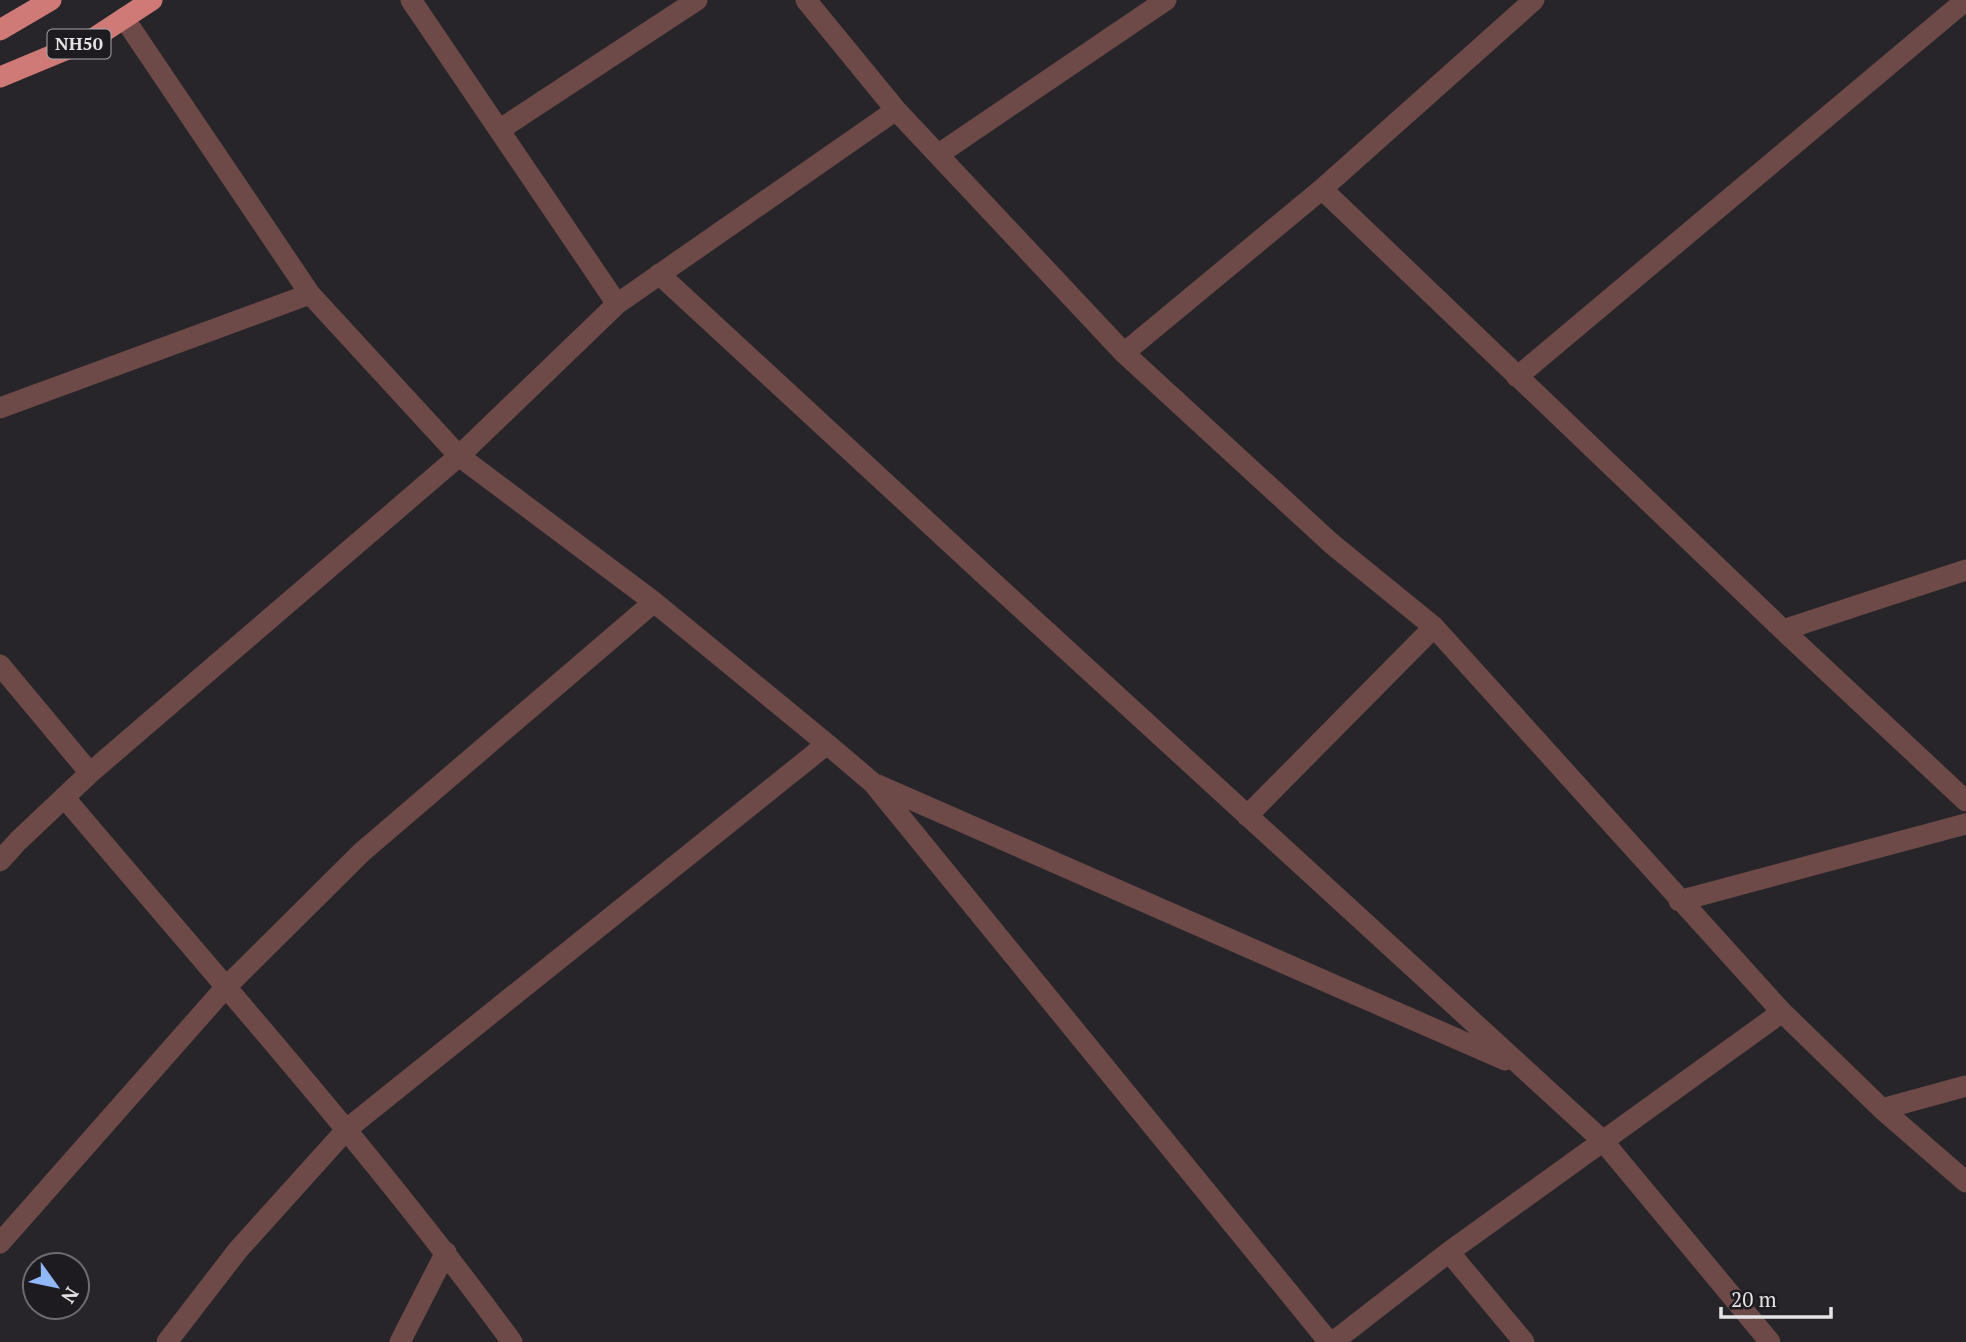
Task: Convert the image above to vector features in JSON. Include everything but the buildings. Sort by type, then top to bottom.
[{"type":"highway","name":"NH50","points":[[0,30],[51,0]]},
{"type":"highway","name":"NH50","points":[[0,77],[94,38],[152,0]]},
{"type":"street","points":[[411,0],[617,304]]},
{"type":"street","points":[[499,130],[696,0]]},
{"type":"street","points":[[806,0],[896,110],[1124,352],[1332,544],[1434,627],[1782,1012],[1882,1109],[1966,1182]]},
{"type":"street","points":[[939,154],[1166,0]]},
{"type":"street","points":[[1124,352],[1322,189],[1511,7],[1534,0]]},
{"type":"street","points":[[1517,377],[1966,0]]},
{"type":"street","points":[[124,18],[310,294],[459,456],[654,603],[873,783],[1331,1342],[1450,1252],[1782,1012]]},
{"type":"street","points":[[0,862],[18,841],[90,774],[459,456],[617,304],[896,110]]},
{"type":"street","points":[[1322,189],[1783,630],[1966,801]]},
{"type":"street","points":[[659,274],[1603,1141],[1770,1342]]},
{"type":"street","points":[[0,408],[310,294]]},
{"type":"street","points":[[1783,630],[1966,570]]},
{"type":"street","points":[[0,1243],[225,988],[362,852],[654,603]]},
{"type":"street","points":[[1247,816],[1434,627]]},
{"type":"street","points":[[0,665],[90,774]]},
{"type":"street","points":[[167,1342],[238,1250],[347,1129],[827,744]]},
{"type":"street","points":[[873,783],[1523,1068]]},
{"type":"street","points":[[64,797],[347,1129],[446,1252],[512,1342]]},
{"type":"street","points":[[1679,901],[1966,824]]},
{"type":"street","points":[[1882,1109],[1966,1086]]},
{"type":"street","points":[[400,1342],[446,1252]]},
{"type":"street","points":[[1450,1252],[1524,1342]]}]
